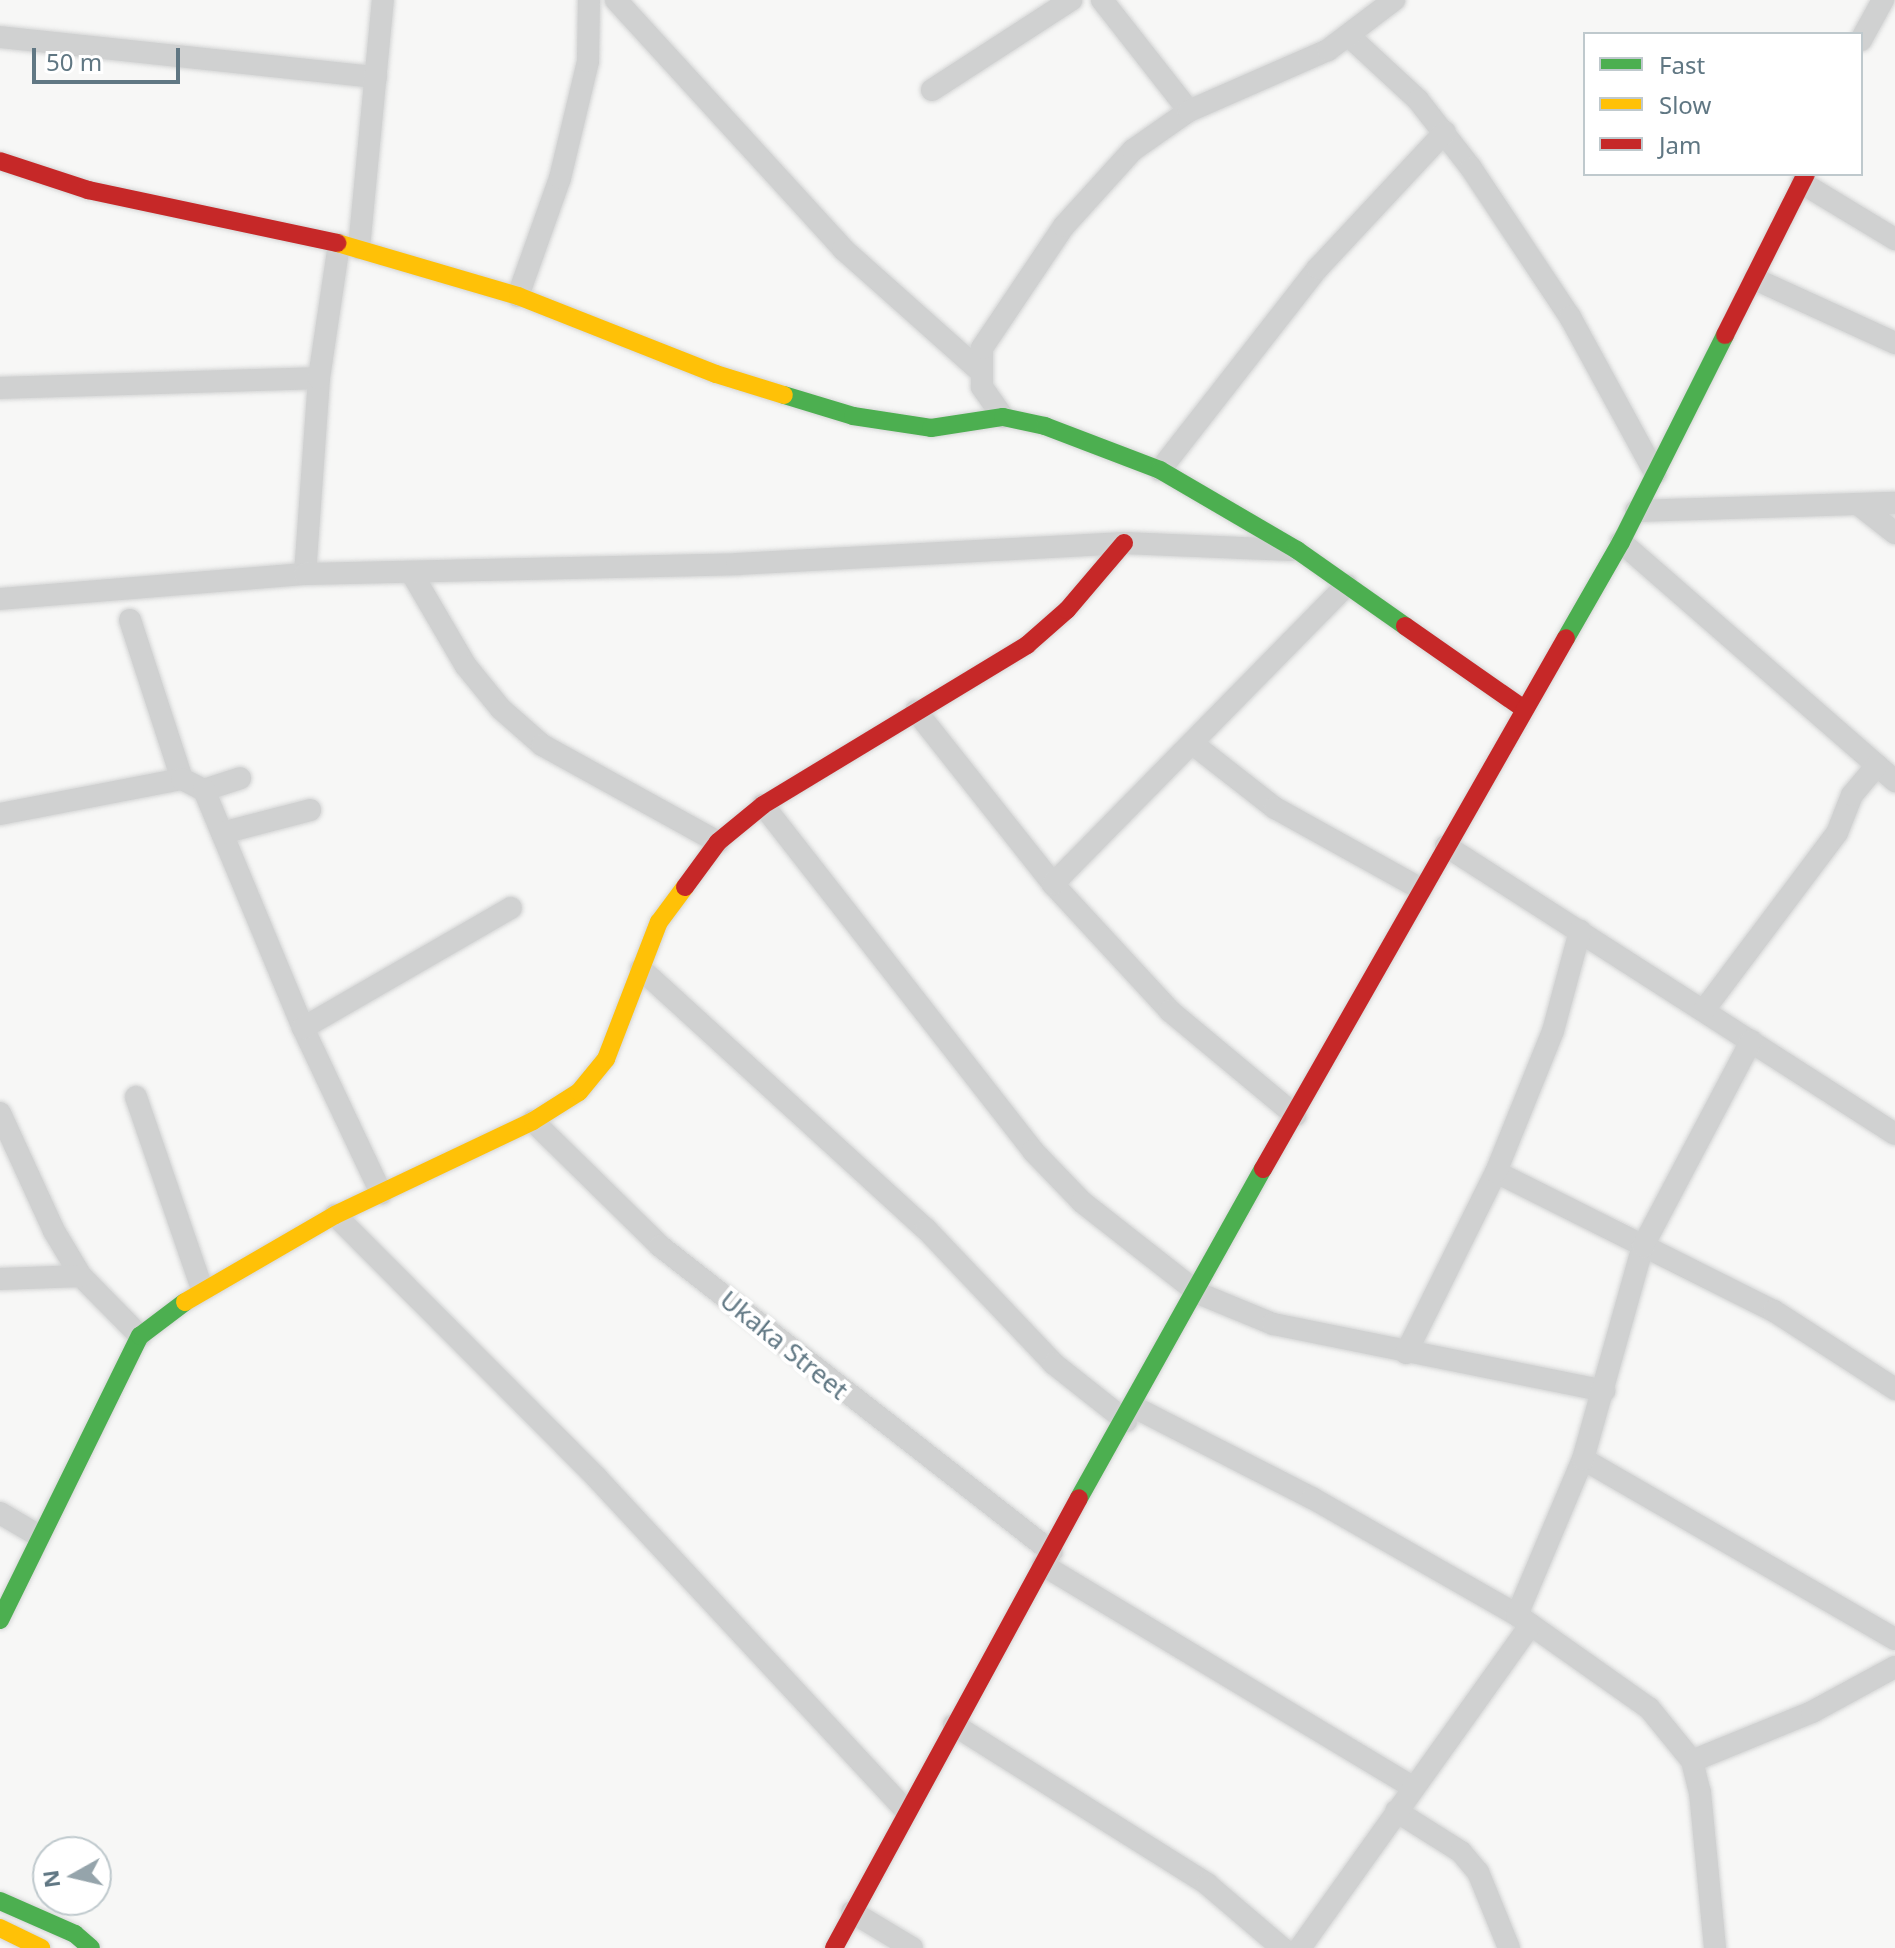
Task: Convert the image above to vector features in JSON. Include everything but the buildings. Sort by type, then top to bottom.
[{"type":"street","points":[[305,574],[319,378],[349,246],[376,77],[383,0]]},
{"type":"street","points":[[518,296],[560,178],[588,61],[589,0]]},
{"type":"street","points":[[616,0],[843,249],[979,370]]},
{"type":"street","points":[[932,90],[1071,0]]},
{"type":"street","points":[[1102,0],[1189,111]]},
{"type":"street","points":[[1003,417],[982,387],[979,370],[982,348],[1064,226],[1133,150],[1189,111],[1350,37],[1394,0]]},
{"type":"street","points":[[1863,36],[1883,0]]},
{"type":"street","points":[[0,37],[376,77]]},
{"type":"street","points":[[1350,37],[1445,132],[1570,317],[1655,473]]},
{"type":"street","points":[[1160,470],[1318,268],[1445,132]]},
{"type":"street","points":[[0,161],[88,190],[349,246],[518,296],[716,374],[853,416],[931,428],[1003,417],[1033,422],[1160,470],[1297,550],[1524,709]]},
{"type":"street","points":[[834,1948],[905,1810],[1198,1293],[1421,889],[1621,542],[1804,179],[1895,239]]},
{"type":"street","points":[[1755,279],[1895,343]]},
{"type":"street","points":[[0,388],[319,378]]},
{"type":"street","points":[[1636,511],[1895,503]]},
{"type":"street","points":[[1858,504],[1895,533]]},
{"type":"street","points":[[1621,542],[1895,781]]},
{"type":"street","points":[[0,599],[305,574],[737,564],[1124,543],[1297,550]]},
{"type":"street","points":[[0,1620],[140,1336],[202,1289],[335,1215],[533,1121],[593,1077],[659,922],[718,842],[763,805],[1027,645],[1067,610],[1124,543]]},
{"type":"street","points":[[411,572],[466,666],[511,718],[542,745],[718,842]]},
{"type":"street","points":[[1053,884],[1347,585]]},
{"type":"street","points":[[130,620],[182,779]]},
{"type":"street","points":[[916,711],[1053,884],[1170,1011],[1295,1115]]},
{"type":"street","points":[[1193,744],[1275,808],[1421,889]]},
{"type":"street","points":[[1704,1010],[1837,833],[1852,795],[1877,765]]},
{"type":"street","points":[[204,790],[240,778]]},
{"type":"street","points":[[0,814],[182,779],[204,790],[303,1028],[381,1193]]},
{"type":"street","points":[[763,805],[1033,1151],[1082,1202],[1198,1293],[1273,1324],[1604,1391]]},
{"type":"street","points":[[222,833],[310,810]]},
{"type":"street","points":[[1446,846],[1895,1134]]},
{"type":"street","points":[[303,1028],[511,908]]},
{"type":"street","points":[[1406,1353],[1496,1172],[1553,1031],[1580,931]]},
{"type":"street","points":[[641,969],[926,1229],[1054,1364],[1130,1414],[1312,1498],[1524,1620],[1649,1708],[1692,1761],[1700,1792],[1715,1948]]},
{"type":"street","points":[[1300,1948],[1524,1620],[1583,1459],[1643,1246],[1751,1041]]},
{"type":"street","points":[[136,1097],[202,1289]]},
{"type":"street","points":[[0,1113],[54,1231],[81,1276],[140,1336]]},
{"type":"street","name":"Ukaka Street","points":[[533,1121],[660,1246],[1047,1558],[1235,1685],[1412,1787]]},
{"type":"street","points":[[1496,1172],[1774,1311],[1895,1389]]},
{"type":"street","points":[[335,1215],[597,1478],[905,1810]]},
{"type":"street","points":[[0,1279],[81,1276]]},
{"type":"street","points":[[1583,1459],[1895,1639]]},
{"type":"street","points":[[0,1513],[39,1536]]},
{"type":"street","points":[[1692,1761],[1812,1712],[1895,1667]]},
{"type":"street","points":[[954,1725],[1207,1884],[1282,1948]]},
{"type":"street","points":[[1396,1811],[1461,1852],[1478,1872],[1509,1948]]},
{"type":"street","points":[[0,1901],[75,1934],[91,1948]]},
{"type":"street","points":[[852,1912],[912,1948]]},
{"type":"street","points":[[0,1928],[41,1948]]},
{"type":"traffic: fast","points":[[1566,638],[1621,542],[1725,335]]},
{"type":"traffic: fast","points":[[784,395],[853,416],[931,428],[1003,417],[1045,426],[1160,470],[1297,550],[1405,626]]},
{"type":"traffic: fast","points":[[1079,1498],[1263,1169]]},
{"type":"traffic: fast","points":[[0,1620],[140,1336],[185,1302]]},
{"type":"traffic: fast","points":[[0,1901],[75,1934],[91,1948]]},
{"type":"traffic: slow","points":[[337,243],[518,296],[716,374],[784,395]]},
{"type":"traffic: slow","points":[[185,1302],[335,1215],[533,1121],[579,1092],[606,1059],[659,922],[685,887]]},
{"type":"traffic: slow","points":[[0,1928],[41,1948]]},
{"type":"traffic: jam","points":[[0,161],[88,190],[337,243]]},
{"type":"traffic: jam","points":[[1725,335],[1805,176]]},
{"type":"traffic: jam","points":[[685,887],[718,842],[763,805],[1027,645],[1067,610],[1124,543]]},
{"type":"traffic: jam","points":[[1405,626],[1524,709]]},
{"type":"traffic: jam","points":[[1263,1169],[1566,638]]},
{"type":"traffic: jam","points":[[834,1948],[1079,1498]]}]
